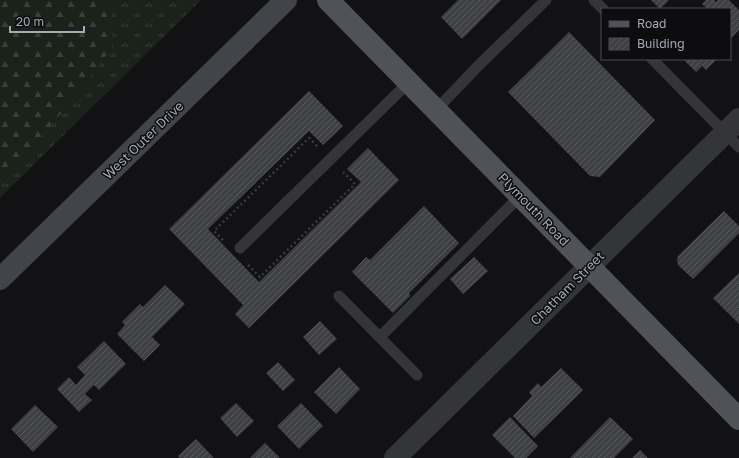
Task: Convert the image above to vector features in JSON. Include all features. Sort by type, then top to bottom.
[{"type":"main road","name":"West Outer Drive","points":[[0,279],[286,0]]},
{"type":"main road","name":"Plymouth Road","points":[[328,0],[739,419]]},
{"type":"street","name":"Chatham Street","points":[[395,458],[589,266],[734,133]]},
{"type":"lane","points":[[436,110],[480,64],[546,0]]},
{"type":"lane","points":[[594,0],[602,8]]},
{"type":"lane","points":[[653,60],[734,133]]},
{"type":"lane","points":[[240,248],[409,82]]},
{"type":"lane","points":[[380,338],[520,196]]},
{"type":"lane","points":[[340,296],[417,375]]},
{"type":"green space","points":[[0,0],[201,0],[0,198]]},
{"type":"green space","points":[[0,0],[110,0],[113,47],[32,150],[0,182]]},
{"type":"building","points":[[458,0],[501,0],[462,39],[441,17]]},
{"type":"building","points":[[651,0],[669,0],[661,8],[659,8]]},
{"type":"building","points":[[706,0],[714,0],[716,2],[718,0],[729,0],[739,10],[739,30],[731,38],[731,8],[707,8],[702,4]]},
{"type":"building","points":[[569,32],[655,120],[600,177],[590,176],[508,92]]},
{"type":"building","points":[[684,60],[716,60],[706,70],[702,66],[696,72]]},
{"type":"building","points":[[309,91],[343,126],[323,145],[309,131],[208,229],[259,282],[361,182],[347,169],[368,148],[399,180],[249,328],[235,314],[243,305],[169,229]]},
{"type":"building","points":[[424,206],[459,243],[409,293],[410,296],[393,313],[352,272],[366,257],[370,260]]},
{"type":"building","points":[[724,211],[739,226],[739,233],[693,279],[678,265],[678,256]]},
{"type":"building","points":[[474,257],[488,271],[463,294],[450,279]]},
{"type":"building","points":[[739,273],[739,324],[713,298]]},
{"type":"building","points":[[165,285],[185,304],[152,337],[160,345],[144,361],[117,334],[125,325],[122,322],[140,304],[143,307]]},
{"type":"building","points":[[320,321],[337,339],[319,355],[303,337]]},
{"type":"building","points":[[104,341],[126,364],[99,390],[94,385],[85,394],[92,400],[79,412],[57,389],[69,377],[76,385],[85,375],[77,367]]},
{"type":"building","points":[[278,362],[295,380],[283,391],[266,373]]},
{"type":"building","points":[[339,367],[360,389],[336,414],[314,392]]},
{"type":"building","points":[[561,368],[583,390],[534,438],[513,416],[532,396],[529,392],[538,383],[541,387]]},
{"type":"building","points":[[236,403],[254,421],[237,437],[220,418]]},
{"type":"building","points":[[301,403],[323,426],[299,449],[277,426]]},
{"type":"building","points":[[35,405],[58,427],[33,452],[11,429]]},
{"type":"building","points":[[510,417],[538,446],[526,458],[515,458],[492,435]]},
{"type":"building","points":[[610,417],[633,439],[614,458],[570,458]]},
{"type":"building","points":[[196,439],[214,458],[180,458],[178,456]]},
{"type":"building","points":[[265,443],[280,458],[250,458]]},
{"type":"building","points":[[640,450],[648,458],[632,458]]}]
